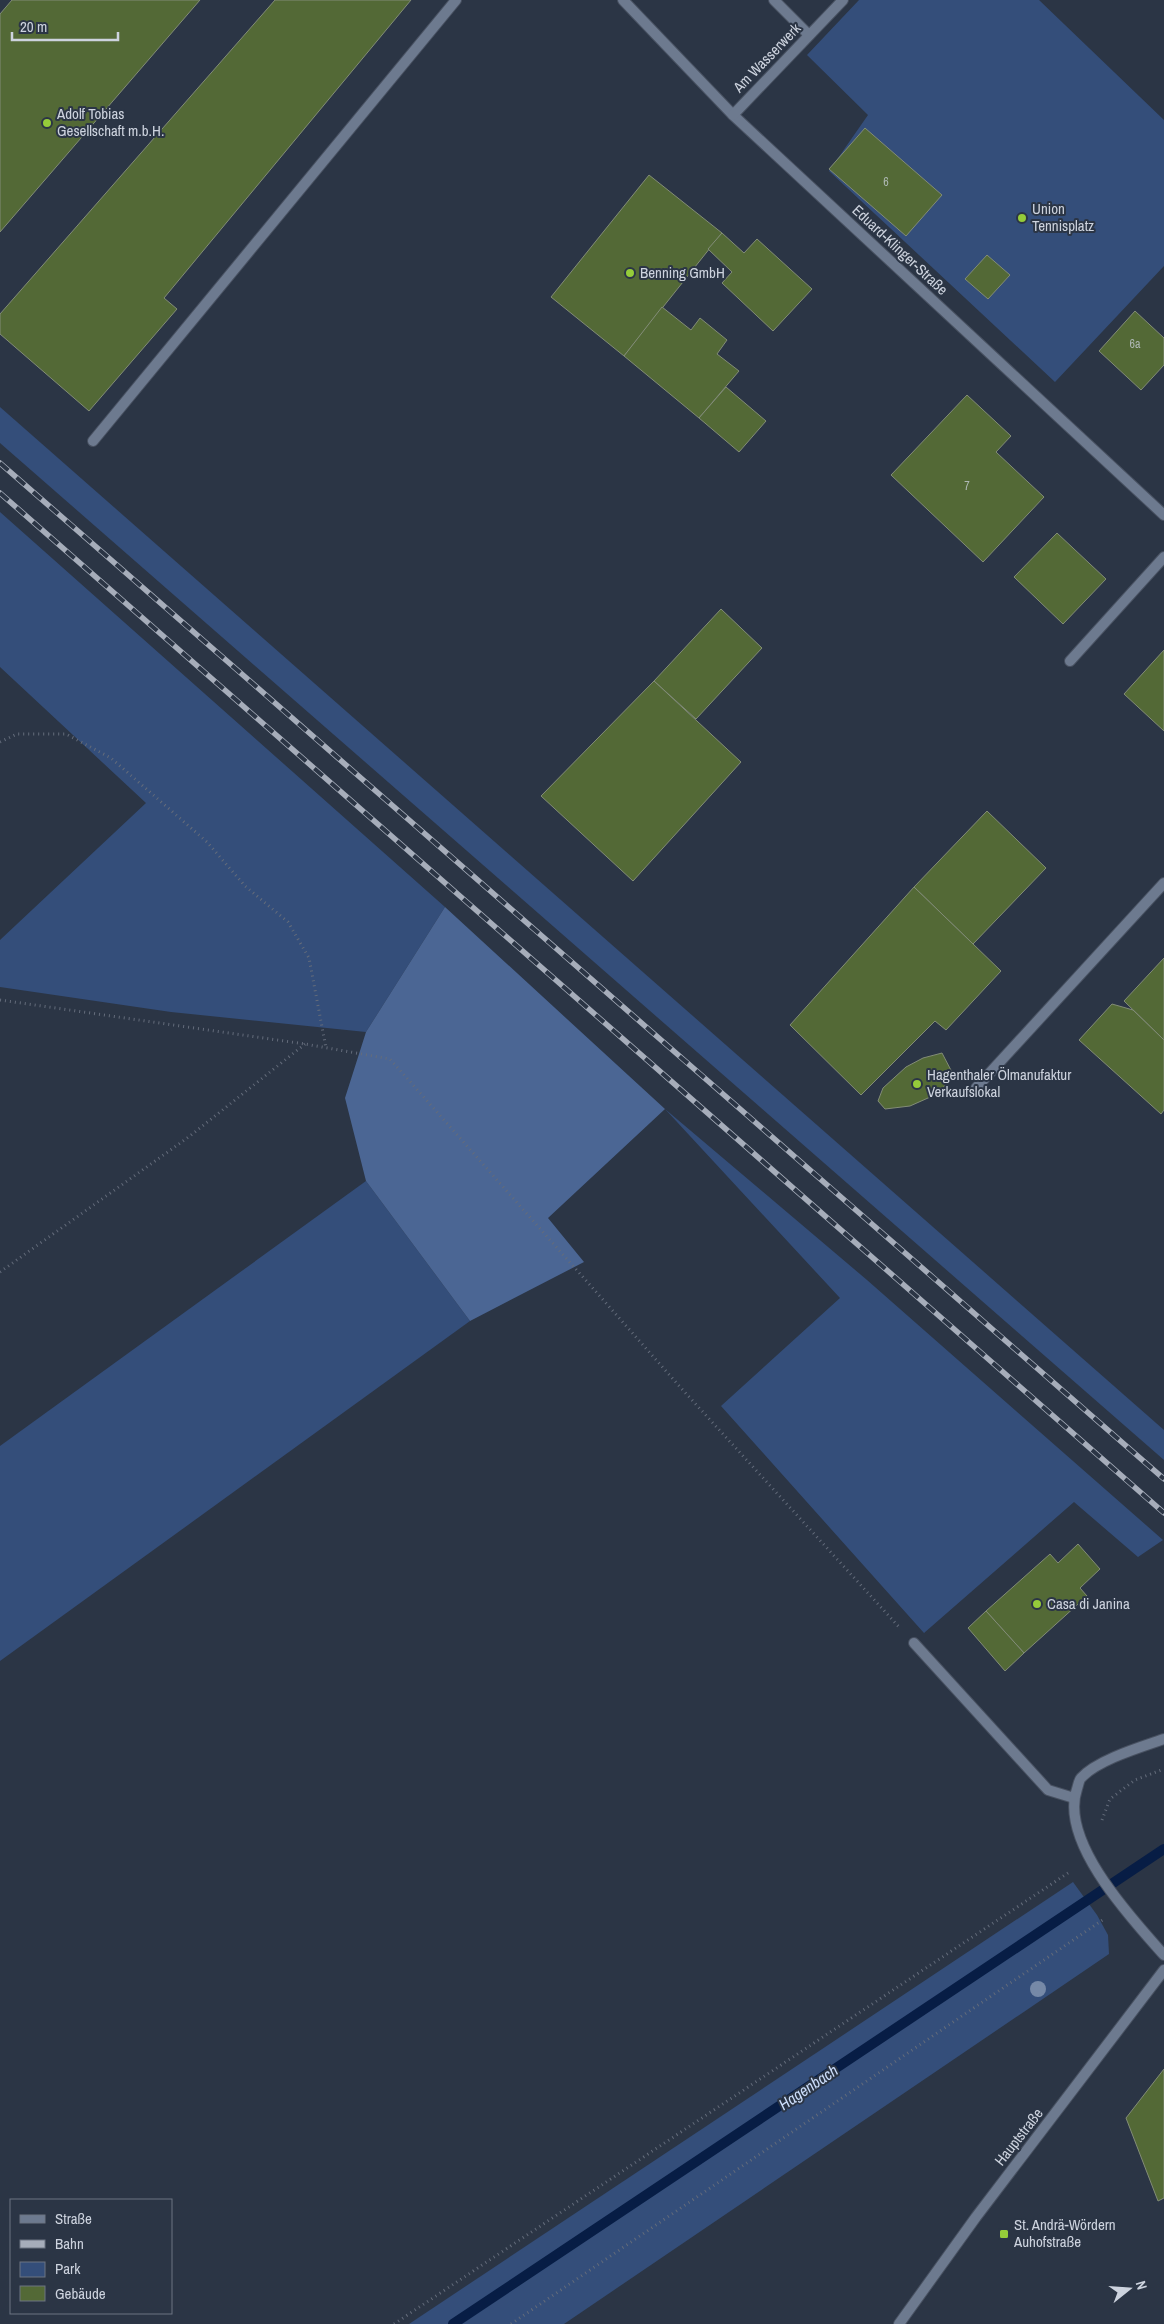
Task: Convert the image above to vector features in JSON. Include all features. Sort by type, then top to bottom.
[{"type":"street","points":[[93,441],[456,0]]},
{"type":"street","name":"Eduard-Klinger-Straße","points":[[623,0],[733,115],[1164,515]]},
{"type":"street","points":[[774,0],[809,35]]},
{"type":"street","name":"Am Wasserwerk","points":[[733,115],[843,0]]},
{"type":"street","points":[[1070,661],[1164,557]]},
{"type":"street","points":[[976,1088],[1164,884]]},
{"type":"street","points":[[914,1643],[1048,1790],[1074,1798]]},
{"type":"street","points":[[1164,1739],[1110,1758],[1081,1778],[1074,1798],[1074,1818],[1092,1863],[1120,1904],[1164,1955]]},
{"type":"street","name":"Hauptstraße","points":[[898,2324],[976,2217],[1164,1970]]},
{"type":"path","points":[[0,742],[17,734],[66,734],[111,758],[207,842],[246,886],[288,922],[309,958],[326,1048]]},
{"type":"path","points":[[0,1000],[305,1044],[390,1059],[682,1388],[914,1643]]},
{"type":"path","points":[[0,1272],[190,1136],[305,1044]]},
{"type":"path","points":[[1100,1824],[1110,1799],[1135,1780],[1164,1769]]},
{"type":"path","points":[[394,2324],[1092,1863]]},
{"type":"path","points":[[511,2324],[1120,1904]]},
{"type":"green space","name":"Union Tennisplatz","points":[[859,0],[1039,0],[1164,120],[1164,266],[1055,382],[829,171],[868,115],[807,55]]},
{"type":"green space","points":[[0,407],[1164,1430],[1164,1460],[0,443]]},
{"type":"green space","points":[[0,512],[445,907],[366,1032],[171,1012],[0,987],[0,940],[146,803],[0,667]]},
{"type":"green space","points":[[665,1109],[867,1280],[1163,1540],[1138,1557],[1074,1502],[924,1633],[721,1406],[840,1298]]},
{"type":"green space","points":[[366,1181],[470,1321],[0,1661],[0,1446]]},
{"type":"green space","points":[[1073,1882],[1097,1915],[1108,1935],[1109,1954],[564,2324],[409,2324]]},
{"type":"shaded area","points":[[445,907],[665,1109],[548,1218],[584,1262],[470,1321],[366,1181],[345,1098],[366,1032]]},
{"type":"building","name":"Adolf Tobias Gesellschaft m.b.H.","points":[[12,0],[200,0],[0,232],[0,14]]},
{"type":"building","points":[[275,0],[411,0],[164,298],[177,309],[89,411],[0,334],[0,314]]},
{"type":"building","points":[[865,128],[942,195],[906,236],[829,169]]},
{"type":"building","name":"Benning GmbH","points":[[649,175],[722,233],[624,356],[551,297]]},
{"type":"building","points":[[722,233],[744,253],[757,239],[812,289],[773,331],[722,283],[732,272],[708,249]]},
{"type":"building","points":[[987,255],[1010,275],[988,299],[965,279]]},
{"type":"building","points":[[662,307],[691,330],[700,318],[727,340],[717,354],[739,371],[699,418],[624,356]]},
{"type":"building","points":[[1135,311],[1164,338],[1164,365],[1141,390],[1099,351]]},
{"type":"building","points":[[726,387],[766,421],[739,452],[699,418]]},
{"type":"building","points":[[967,395],[1011,436],[996,452],[1044,497],[983,562],[891,475]]},
{"type":"building","points":[[1057,533],[1106,579],[1063,624],[1014,577]]},
{"type":"building","points":[[721,609],[762,648],[696,719],[654,681]]},
{"type":"building","points":[[1164,650],[1164,731],[1124,694]]},
{"type":"building","points":[[654,681],[741,762],[633,881],[541,796]]},
{"type":"building","points":[[987,811],[1046,868],[973,944],[914,887]]},
{"type":"building","points":[[914,887],[1001,971],[946,1030],[935,1021],[861,1095],[790,1025]]},
{"type":"building","points":[[1164,958],[1164,1040],[1124,1001]]},
{"type":"building","points":[[1112,1004],[1133,1010],[1164,1040],[1164,1110],[1161,1114],[1079,1040]]},
{"type":"building","name":"Hagenthaler Ölmanufaktur Verkaufslokal","points":[[942,1053],[954,1076],[937,1094],[910,1106],[885,1109],[878,1101],[883,1088],[906,1067],[923,1058]]},
{"type":"building","name":"Casa di Janina","points":[[1078,1544],[1100,1569],[1080,1588],[1087,1596],[1024,1653],[986,1611],[1050,1554],[1058,1563]]},
{"type":"building","points":[[986,1611],[1024,1653],[1005,1671],[968,1628]]},
{"type":"building","points":[[1164,2069],[1164,2198],[1158,2201],[1126,2118]]},
{"type":"waterway","name":"Hagenbach","points":[[453,2324],[1164,1849]]},
{"type":"railway","points":[[0,463],[1164,1479]]},
{"type":"railway","points":[[0,493],[1164,1513]]},
{"type":"place","name":"Adolf Tobias Gesellschaft m.b.H.","points":[[47,123]]},
{"type":"place","name":"Union Tennisplatz","points":[[1022,218]]},
{"type":"place","name":"Benning GmbH","points":[[630,273]]},
{"type":"place","name":"Hagenthaler Ölmanufaktur Verkaufslokal","points":[[917,1084]]},
{"type":"place","name":"Casa di Janina","points":[[1037,1604]]},
{"type":"place","name":"St. Andrä-Wördern Auhofstraße","points":[[1004,2234]]}]
